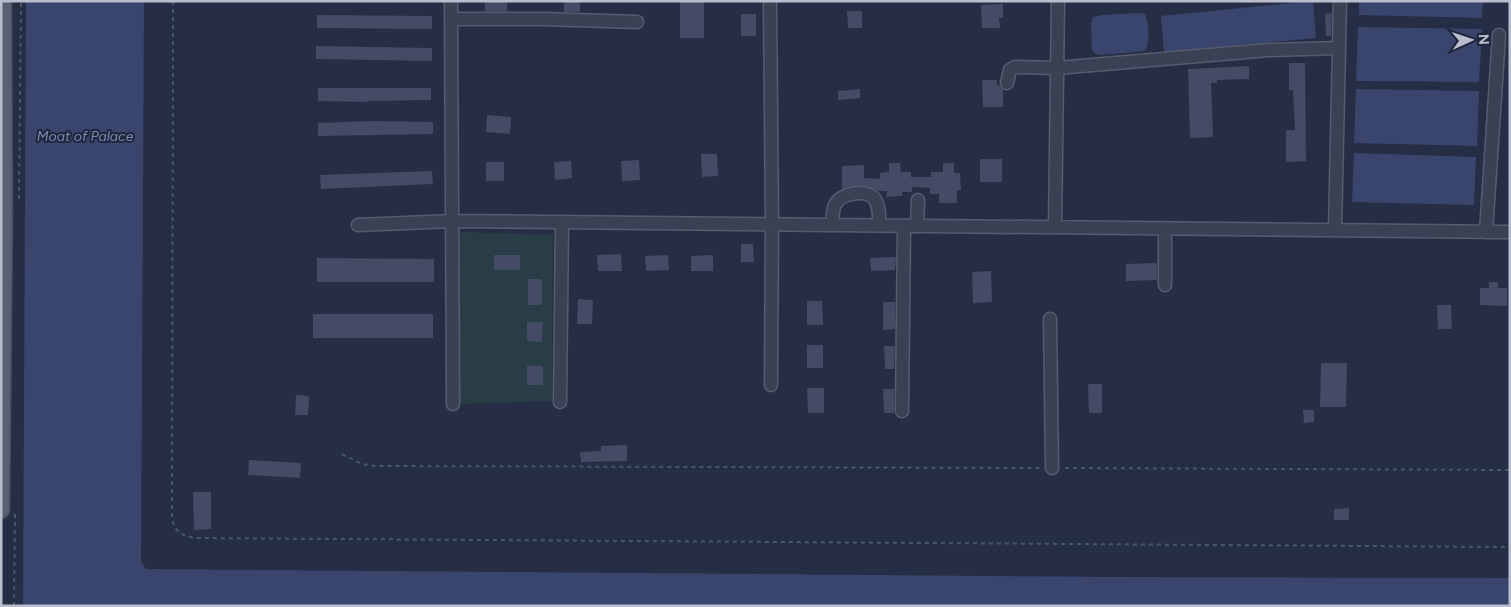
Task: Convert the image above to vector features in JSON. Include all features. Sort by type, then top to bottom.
[{"type":"main road","points":[[1,510],[3,1]]},
{"type":"street","points":[[451,1],[453,404]]},
{"type":"street","points":[[770,1],[771,385]]},
{"type":"street","points":[[1055,227],[1058,1]]},
{"type":"street","points":[[1335,230],[1340,1]]},
{"type":"street","points":[[451,19],[637,22]]},
{"type":"street","points":[[1486,232],[1499,34]]},
{"type":"street","points":[[1007,83],[1010,70],[1014,68],[1058,68],[1269,50],[1339,48]]},
{"type":"street","points":[[832,225],[834,206],[839,199],[854,194],[868,194],[873,197],[879,210],[880,225]]},
{"type":"street","points":[[902,411],[911,226],[918,200]]},
{"type":"street","points":[[358,225],[453,221],[1510,232]]},
{"type":"street","points":[[560,402],[562,222]]},
{"type":"street","points":[[1165,228],[1165,285]]},
{"type":"street","points":[[1050,319],[1052,468]]},
{"type":"path","points":[[174,1],[172,518],[176,529],[185,536],[196,538],[580,542],[1510,547]]},
{"type":"path","points":[[342,454],[362,464],[375,466],[1510,470]]},
{"type":"shaded area","points":[[467,232],[553,235],[552,401],[453,404],[453,234]]},
{"type":"water","name":"Moat of Palace","points":[[26,1],[144,1],[141,562],[146,569],[1117,577],[1510,578],[1510,606],[23,606]]},
{"type":"water","points":[[1313,1],[1316,38],[1164,52],[1161,16]]},
{"type":"water","points":[[1359,1],[1483,1],[1482,18],[1359,15]]},
{"type":"water","points":[[1145,14],[1147,22],[1148,38],[1145,51],[1101,55],[1092,51],[1091,24],[1093,17]]},
{"type":"water","points":[[1358,27],[1482,29],[1479,82],[1356,81]]},
{"type":"water","points":[[1356,89],[1479,91],[1477,146],[1354,143]]},
{"type":"water","points":[[1354,153],[1476,157],[1474,205],[1352,202]]},
{"type":"building","points":[[485,1],[507,1],[507,11],[485,11]]},
{"type":"building","points":[[564,1],[580,1],[580,12],[564,12]]},
{"type":"building","points":[[680,1],[704,1],[704,38],[680,38]]},
{"type":"building","points":[[1003,4],[1003,18],[999,18],[1000,28],[982,28],[981,5]]},
{"type":"building","points":[[847,11],[862,11],[862,28],[848,28]]},
{"type":"building","points":[[1332,13],[1331,36],[1326,36],[1325,14]]},
{"type":"building","points":[[741,14],[756,14],[756,36],[741,36]]},
{"type":"building","points":[[317,15],[432,16],[432,29],[317,28]]},
{"type":"building","points":[[316,46],[432,48],[432,61],[316,59]]},
{"type":"building","points":[[1289,63],[1305,63],[1306,161],[1286,162],[1286,130],[1295,130],[1293,90],[1289,90]]},
{"type":"building","points":[[1249,66],[1249,79],[1217,80],[1217,83],[1211,83],[1213,137],[1190,138],[1188,69]]},
{"type":"building","points":[[982,80],[997,80],[997,85],[1003,90],[1003,107],[983,107]]},
{"type":"building","points":[[318,88],[431,88],[431,100],[318,101]]},
{"type":"building","points":[[860,89],[860,98],[838,100],[838,91]]},
{"type":"building","points":[[487,115],[511,117],[510,134],[486,132]]},
{"type":"building","points":[[371,121],[433,122],[433,134],[318,136],[318,123]]},
{"type":"building","points":[[701,154],[717,154],[718,176],[702,177]]},
{"type":"building","points":[[980,159],[1002,159],[1002,182],[980,182]]},
{"type":"building","points":[[639,160],[640,180],[622,181],[621,161]]},
{"type":"building","points":[[571,161],[572,178],[555,180],[554,162]]},
{"type":"building","points":[[486,162],[504,162],[504,181],[486,181]]},
{"type":"building","points":[[889,163],[900,163],[901,172],[911,172],[911,177],[931,177],[931,172],[943,172],[943,163],[954,163],[954,173],[960,173],[961,190],[957,190],[957,203],[939,203],[939,194],[930,194],[930,188],[912,187],[912,192],[902,192],[902,196],[886,197],[887,191],[879,191],[866,186],[853,186],[842,189],[842,166],[864,165],[864,178],[880,179],[880,173],[889,172]]},
{"type":"building","points":[[432,171],[433,184],[321,189],[320,175]]},
{"type":"building","points":[[741,244],[753,244],[754,262],[741,262]]},
{"type":"building","points":[[621,254],[622,271],[598,271],[597,255]]},
{"type":"building","points":[[494,255],[520,255],[520,270],[494,270]]},
{"type":"building","points":[[668,255],[669,270],[646,271],[645,256]]},
{"type":"building","points":[[713,255],[713,271],[691,271],[691,256]]},
{"type":"building","points":[[896,257],[895,270],[871,271],[870,258]]},
{"type":"building","points":[[317,258],[434,259],[434,282],[317,282]]},
{"type":"building","points":[[1157,263],[1157,280],[1126,281],[1126,264]]},
{"type":"building","points":[[991,271],[992,302],[973,303],[972,272]]},
{"type":"building","points":[[528,279],[542,279],[542,305],[528,305]]},
{"type":"building","points":[[1489,282],[1498,282],[1498,288],[1507,288],[1507,306],[1480,305],[1480,288],[1489,288]]},
{"type":"building","points":[[578,299],[593,300],[592,324],[577,324]]},
{"type":"building","points":[[807,301],[822,301],[823,325],[807,325]]},
{"type":"building","points":[[883,302],[895,302],[895,329],[883,330]]},
{"type":"building","points":[[1437,305],[1451,305],[1452,329],[1438,329]]},
{"type":"building","points":[[313,314],[433,314],[433,338],[313,338]]},
{"type":"building","points":[[527,322],[543,322],[542,342],[527,341]]},
{"type":"building","points":[[807,345],[823,345],[823,368],[807,368]]},
{"type":"building","points":[[884,346],[895,346],[894,369],[885,369]]},
{"type":"building","points":[[1321,363],[1347,363],[1346,407],[1320,407]]},
{"type":"building","points":[[527,366],[543,366],[543,385],[527,385]]},
{"type":"building","points":[[1088,384],[1102,384],[1102,413],[1089,413]]},
{"type":"building","points":[[807,388],[824,388],[824,413],[808,413]]},
{"type":"building","points":[[883,389],[894,389],[894,413],[884,413]]},
{"type":"building","points":[[296,395],[309,396],[308,415],[295,415]]},
{"type":"building","points":[[1303,410],[1314,410],[1314,422],[1304,423]]},
{"type":"building","points":[[627,445],[627,461],[581,462],[580,452],[601,451],[601,446]]},
{"type":"building","points":[[249,460],[301,463],[300,478],[248,475]]},
{"type":"building","points":[[193,492],[211,492],[211,529],[194,530]]},
{"type":"building","points":[[1349,508],[1349,520],[1334,520],[1334,509]]}]
